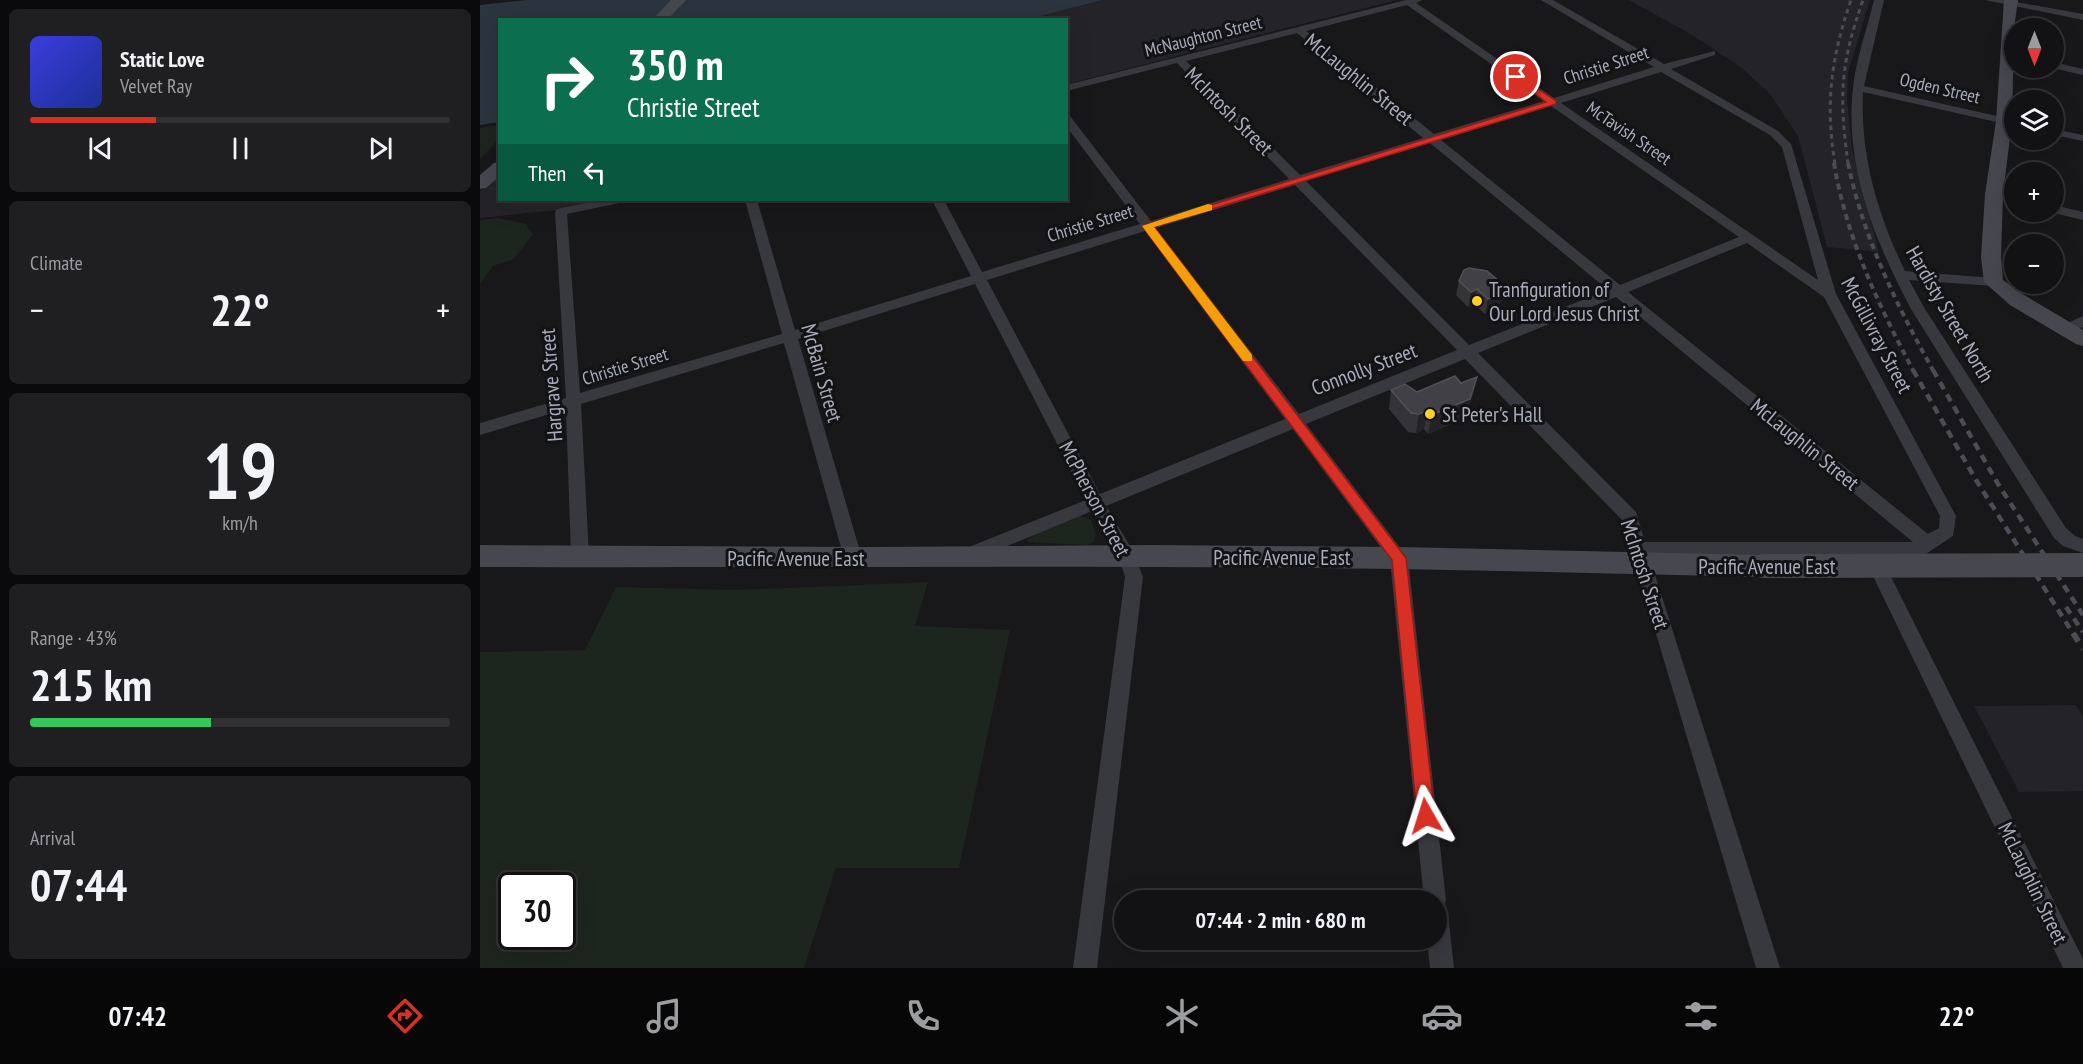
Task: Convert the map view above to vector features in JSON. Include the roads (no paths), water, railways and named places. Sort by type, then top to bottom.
[{"type":"street","points":[[661,18],[679,0]]},
{"type":"street","points":[[1546,0],[1661,68]]},
{"type":"street","name":"Hardisty Street North","points":[[1879,0],[1858,88],[1856,110],[1867,184],[1880,228],[1899,275],[1925,321],[2060,533],[2069,541],[2083,546]]},
{"type":"street","points":[[1990,0],[2011,2],[2083,17]]},
{"type":"street","name":"McNaughton Street","points":[[1068,88],[1413,1]]},
{"type":"street","name":"McTavish Street","points":[[1413,1],[1553,102],[1829,294]]},
{"type":"street","points":[[2011,2],[2011,18]]},
{"type":"street","name":"McLaughlin Street","points":[[1299,30],[1619,292],[1924,547],[1881,574],[2075,968]]},
{"type":"street","name":"Christie Street","points":[[480,429],[1711,53]]},
{"type":"street","name":"McIntosh Street","points":[[1179,60],[1630,517],[1768,968]]},
{"type":"street","name":"McGillivray Street","points":[[1661,68],[1773,133],[1787,146],[1829,294],[1948,516],[1947,531],[1924,547]]},
{"type":"street","points":[[2064,68],[2083,72]]},
{"type":"street","name":"Ogden Street","points":[[1858,88],[2004,121]]},
{"type":"street","points":[[1068,121],[1399,558],[1434,890]]},
{"type":"street","points":[[2064,134],[2083,138]]},
{"type":"street","points":[[1994,282],[1991,257],[1994,194],[2004,146]]},
{"type":"street","points":[[480,184],[498,169]]},
{"type":"street","points":[[1994,194],[2004,196]]},
{"type":"street","name":"Hargrave Street","points":[[580,556],[561,212],[610,201]]},
{"type":"street","name":"McBain Street","points":[[751,201],[853,558]]},
{"type":"street","name":"McPherson Street","points":[[939,201],[1095,501],[1128,556],[1134,577],[1085,968]]},
{"type":"street","points":[[2064,211],[2083,216]]},
{"type":"street","name":"Connolly Street","points":[[962,557],[1095,501],[1619,292],[1750,237]]},
{"type":"street","points":[[1899,275],[1994,282],[2017,300],[2077,330]]},
{"type":"street","points":[[1641,557],[1924,547]]},
{"type":"street","name":"Pacific Avenue East","points":[[480,556],[1641,557],[1763,566],[2083,565]]},
{"type":"street","points":[[1440,950],[1442,968]]},
{"type":"railway","points":[[1835,164],[1830,101],[1835,61],[1851,0]]},
{"type":"railway","points":[[1848,164],[1843,119],[1844,81],[1850,43],[1863,0]]},
{"type":"railway","points":[[1834,163],[1839,191],[1855,244],[1876,296],[1914,372]]},
{"type":"railway","points":[[1848,163],[1854,191],[1872,244],[1894,296],[1934,372]]},
{"type":"railway","points":[[1913,370],[1976,480],[2074,635]]},
{"type":"railway","points":[[1933,370],[1998,484],[2083,615]]},
{"type":"railway","points":[[2066,607],[2083,632]]},
{"type":"railway","points":[[2073,633],[2083,649]]},
{"type":"place","name":"Tranfiguration of Our Lord Jesus Christ","points":[[1477,301]]},
{"type":"place","name":"St Peter's Hall","points":[[1430,414]]}]
